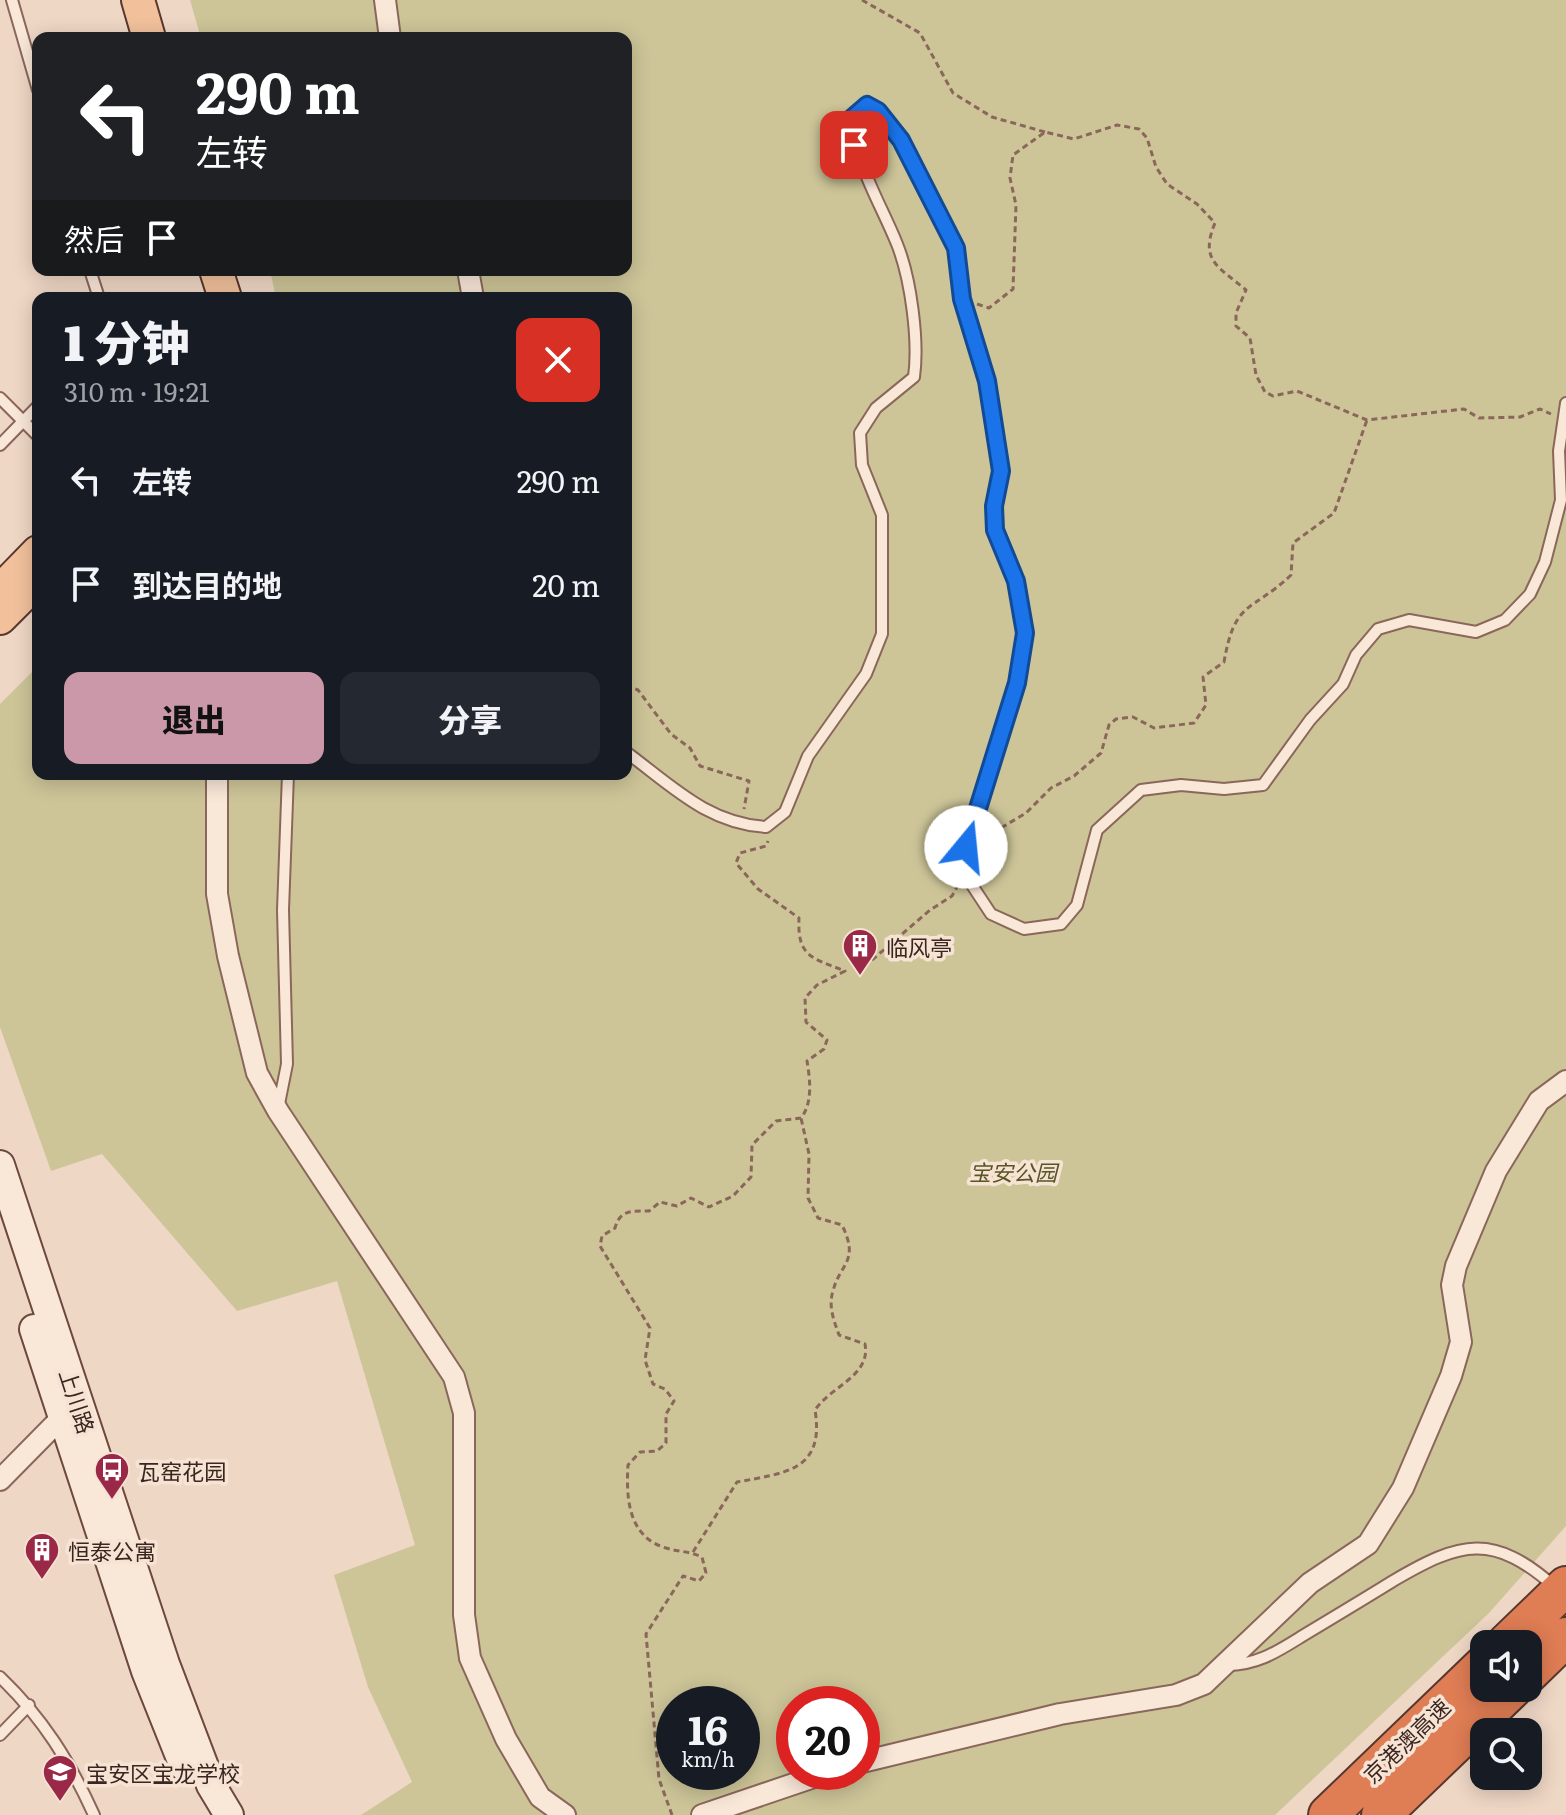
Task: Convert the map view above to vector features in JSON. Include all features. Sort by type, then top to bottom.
[{"type":"highway","points":[[1521,1630],[1563,1589]]},
{"type":"highway","points":[[1542,1660],[1566,1637]]},
{"type":"highway","name":"京港澳高速","points":[[1328,1815],[1470,1678]]},
{"type":"highway","name":"京港澳高速","points":[[1381,1815],[1498,1702]]},
{"type":"main road","points":[[116,0],[125,32]]},
{"type":"main road","points":[[138,0],[147,32]]},
{"type":"main road","points":[[0,591],[32,558]]},
{"type":"main road","points":[[0,618],[32,586]]},
{"type":"main road","name":"上川路","points":[[0,1165],[146,1671],[167,1729],[208,1815]]},
{"type":"main road","name":"上川路","points":[[0,1226],[182,1714],[211,1785],[229,1815]]},
{"type":"street","points":[[385,0],[389,32]]},
{"type":"street","points":[[217,780],[217,894],[228,956],[257,1073],[278,1111],[454,1377],[464,1413],[464,1615],[470,1658],[506,1739],[540,1797],[565,1815]]},
{"type":"street","points":[[880,1758],[1060,1714],[1176,1695],[1204,1684],[1310,1583],[1368,1544],[1403,1488],[1458,1354],[1461,1342],[1452,1285],[1456,1266],[1496,1171],[1539,1101],[1566,1081]]},
{"type":"street","points":[[0,1480],[70,1408]]},
{"type":"street","points":[[702,1815],[776,1790]]},
{"type":"lane","points":[[12,0],[32,69]]},
{"type":"lane","points":[[632,756],[710,815],[741,826],[766,827],[785,812],[808,756],[866,674],[882,634],[882,515],[862,465],[860,433],[876,408],[914,377],[917,353],[898,247],[854,145],[852,118],[867,105],[878,111],[901,140],[956,248],[962,299],[987,381],[1001,471],[994,506],[995,530],[1016,581],[1025,633],[1017,683],[966,847],[964,873],[991,914],[1024,929],[1061,924],[1077,905],[1097,830],[1141,790],[1181,785],[1224,789],[1263,785],[1310,720],[1343,684],[1356,655],[1378,629],[1409,620],[1476,632],[1505,620],[1530,594],[1545,562],[1561,500],[1559,451],[1566,403]]},
{"type":"lane","points":[[0,398],[32,430]]},
{"type":"lane","points":[[0,445],[32,412]]},
{"type":"lane","points":[[278,1111],[287,1064],[283,910],[288,780]]},
{"type":"lane","points":[[1225,1666],[1260,1661],[1426,1562],[1458,1549],[1512,1555],[1563,1589]]},
{"type":"lane","points":[[0,1677],[29,1705],[69,1761],[94,1815]]},
{"type":"lane","points":[[0,1735],[29,1705]]},
{"type":"path","points":[[862,0],[920,33],[953,93],[992,117],[1074,139],[1117,125],[1139,129],[1147,138],[1156,167],[1167,184],[1197,204],[1215,223],[1207,242],[1211,260],[1246,290],[1236,313],[1236,326],[1250,338],[1256,375],[1265,392],[1273,396],[1297,391],[1367,420],[1464,409],[1479,418],[1520,417],[1540,409],[1564,420]]},
{"type":"path","points":[[962,299],[989,308],[1013,289],[1016,205],[1010,178],[1013,155],[1045,132]]},
{"type":"path","points":[[966,847],[1026,813],[1051,788],[1074,776],[1101,753],[1109,725],[1116,719],[1133,717],[1154,728],[1194,723],[1206,705],[1203,677],[1224,662],[1230,630],[1248,604],[1269,596],[1291,575],[1293,543],[1334,513],[1367,420]]},
{"type":"path","points":[[632,688],[638,690],[671,734],[690,748],[700,766],[749,781],[743,815],[768,839],[766,846],[740,853],[736,863],[758,889],[799,918],[797,941],[805,953],[845,971],[817,985],[805,998],[806,1022],[827,1040],[824,1049],[807,1061],[811,1081],[806,1111],[801,1118],[776,1121],[752,1145],[751,1177],[733,1196],[709,1207],[691,1198],[677,1206],[660,1202],[649,1211],[626,1212],[618,1218],[615,1228],[602,1236],[600,1246],[650,1328],[645,1360],[653,1384],[665,1389],[674,1401],[666,1414],[666,1443],[657,1451],[640,1452],[628,1465],[627,1493],[631,1516],[649,1541],[702,1557],[706,1573],[699,1581],[683,1576],[646,1634],[659,1779],[672,1815]]},
{"type":"path","points":[[872,960],[930,910],[952,896],[964,873]]},
{"type":"path","points":[[692,1553],[737,1482],[788,1470],[812,1454],[819,1433],[815,1410],[825,1396],[862,1369],[867,1356],[865,1344],[839,1335],[831,1314],[833,1290],[848,1266],[849,1239],[842,1225],[818,1218],[808,1198],[809,1154],[801,1118]]},
{"type":"green space","name":"宝安公园","points":[[190,0],[1566,0],[1566,1526],[1489,1613],[1275,1815],[361,1815],[412,1782],[368,1687],[334,1575],[415,1545],[337,1281],[237,1311],[102,1154],[51,1171],[0,1027],[0,704],[32,672],[32,780],[632,780],[632,292],[275,292],[271,276],[632,276],[632,32],[199,32]]},
{"type":"place","name":"临风亭","points":[[860,977]]},
{"type":"place","name":"瓦窑花园","points":[[112,1501]]},
{"type":"place","name":"恒泰公寓","points":[[42,1581]]},
{"type":"place","name":"宝安区宝龙学校","points":[[60,1803]]},
{"type":"route","points":[[854,145],[852,118],[867,105],[878,111],[901,140],[956,248],[962,299],[987,381],[1001,471],[994,506],[995,530],[1016,581],[1025,633],[1017,683],[966,847]]}]
